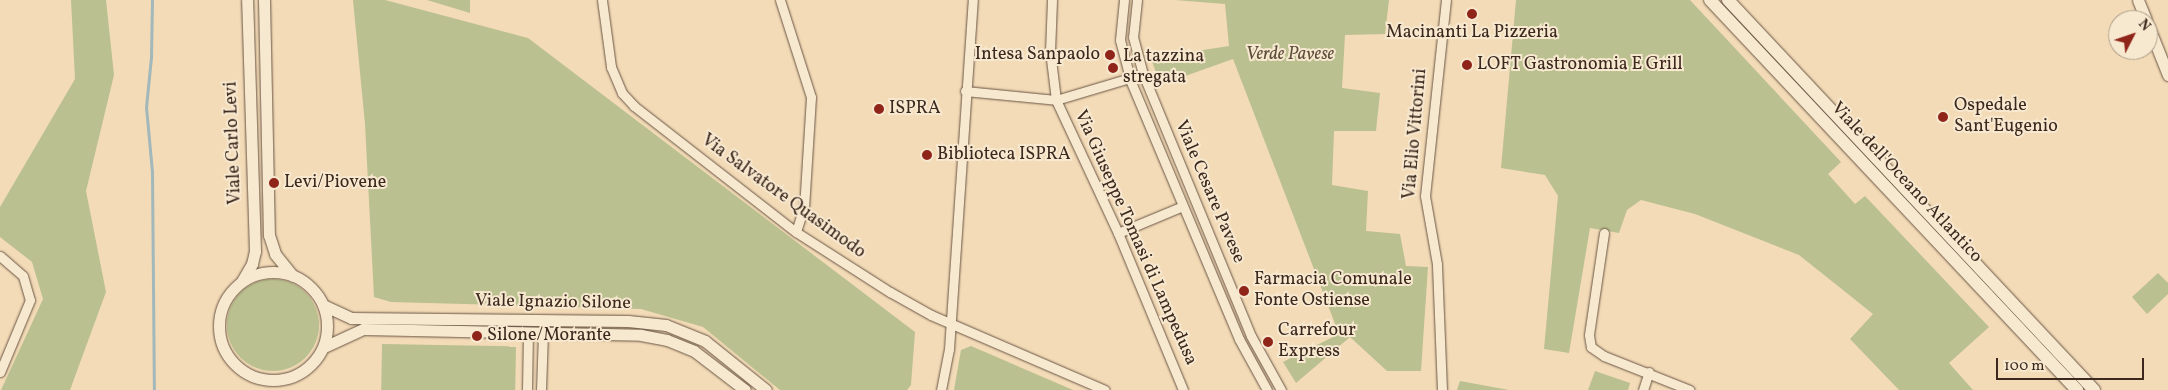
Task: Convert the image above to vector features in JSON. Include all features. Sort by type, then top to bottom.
[{"type":"main road","name":"Viale dell'Oceano Atlantico","points":[[1710,0],[2077,390]]},
{"type":"main road","name":"Viale dell'Oceano Atlantico","points":[[1728,0],[2094,390]]},
{"type":"street","name":"Viale Carlo Levi","points":[[241,282],[252,264],[255,251],[247,0]]},
{"type":"street","name":"Viale Carlo Levi","points":[[264,0],[269,235],[275,254],[294,276]]},
{"type":"street","name":"Via Salvatore Quasimodo","points":[[602,0],[611,67],[627,99],[796,232],[890,292],[950,324],[1105,390]]},
{"type":"street","points":[[780,0],[811,97],[804,207],[796,232]]},
{"type":"street","points":[[941,390],[947,372],[965,92],[974,0]]},
{"type":"street","name":"Via Giuseppe Tomasi di Lampedusa","points":[[1052,0],[1050,51],[1056,100],[1118,233],[1184,390]]},
{"type":"street","name":"Viale Cesare Pavese","points":[[1124,0],[1120,40],[1130,78],[1249,360],[1266,390]]},
{"type":"street","name":"Viale Cesare Pavese","points":[[1138,0],[1133,37],[1143,74],[1259,354],[1281,390]]},
{"type":"street","name":"Via Elio Vittorini","points":[[1442,390],[1438,264],[1425,196],[1446,0]]},
{"type":"street","points":[[2158,50],[2168,75]]},
{"type":"street","points":[[965,92],[1056,100],[1143,74]]},
{"type":"street","points":[[1118,233],[1183,206]]},
{"type":"street","points":[[1195,233],[1206,228]]},
{"type":"street","points":[[1604,233],[1590,345],[1601,355],[1649,372],[1690,390]]},
{"type":"street","points":[[0,256],[23,276],[30,300],[0,372]]},
{"type":"street","points":[[250,376],[278,381],[292,377],[312,364],[324,347],[327,330],[323,305],[311,288],[294,276],[272,272],[241,282],[221,309],[218,331],[225,353],[250,376],[260,390]]},
{"type":"street","name":"Viale Ignazio Silone","points":[[323,305],[351,318],[628,321],[666,325],[690,333],[714,347],[766,390]]},
{"type":"street","name":"Viale Ignazio Silone","points":[[324,347],[363,329],[635,335],[667,340],[705,358],[745,390]]},
{"type":"street","points":[[526,390],[528,334]]},
{"type":"street","points":[[541,390],[543,334]]},
{"type":"street","points":[[1643,390],[1649,372]]},
{"type":"street","points":[[285,390],[292,377]]},
{"type":"green space","points":[[71,0],[106,0],[114,75],[86,191],[106,292],[70,390],[1,390],[43,299],[32,262],[0,237],[0,207],[75,79]]},
{"type":"green space","points":[[353,0],[385,0],[528,38],[915,332],[911,385],[907,390],[780,390],[703,327],[641,309],[391,302],[374,297],[365,124]]},
{"type":"green space","points":[[427,0],[470,0],[470,13]]},
{"type":"green space","name":"Verde Pavese","points":[[1175,0],[1389,0],[1385,34],[1345,35],[1342,88],[1380,93],[1376,131],[1334,131],[1332,185],[1368,191],[1366,231],[1400,234],[1406,266],[1428,267],[1421,371],[1387,371],[1350,337],[1296,383],[1283,362],[1339,334],[1233,59],[1160,85],[1151,58],[1229,46],[1225,4]]},
{"type":"green space","points":[[1516,0],[1690,0],[1841,162],[1828,174],[1855,204],[1865,196],[1989,327],[1949,363],[1973,390],[1899,390],[1850,339],[1873,314],[1799,255],[1695,214],[1641,200],[1627,210],[1619,233],[1590,228],[1569,353],[1544,349],[1558,196],[1545,175],[1501,168]]},
{"type":"green space","points":[[2158,273],[2168,283],[2168,294],[2147,314],[2132,297]]},
{"type":"green space","points":[[273,279],[291,282],[306,292],[316,307],[319,325],[316,343],[306,358],[291,368],[273,371],[255,368],[240,358],[230,343],[227,325],[230,307],[240,292],[255,282]]},
{"type":"green space","points":[[382,344],[516,346],[515,390],[381,390]]},
{"type":"green space","points":[[971,346],[1073,390],[954,390],[961,350]]},
{"type":"green space","points":[[1595,371],[1630,383],[1628,390],[1588,390]]},
{"type":"green space","points":[[1460,381],[1509,390],[1457,390]]},
{"type":"waterway","points":[[152,0],[151,57],[146,107],[152,172],[154,390]]},
{"type":"place","name":"Macinanti La Pizzeria","points":[[1472,14]]},
{"type":"place","name":"Intesa Sanpaolo","points":[[1110,55]]},
{"type":"place","name":"LOFT Gastronomia E Grill","points":[[1467,65]]},
{"type":"place","name":"La tazzina stregata","points":[[1113,68]]},
{"type":"place","name":"ISPRA","points":[[879,109]]},
{"type":"place","name":"Ospedale Sant'Eugenio","points":[[1943,117]]},
{"type":"place","name":"Biblioteca ISPRA","points":[[927,155]]},
{"type":"place","name":"Levi/Piovene","points":[[274,183]]},
{"type":"place","name":"Farmacia Comunale Fonte Ostiense","points":[[1244,291]]},
{"type":"place","name":"Silone/Morante","points":[[477,336]]},
{"type":"place","name":"Carrefour Express","points":[[1268,342]]}]
